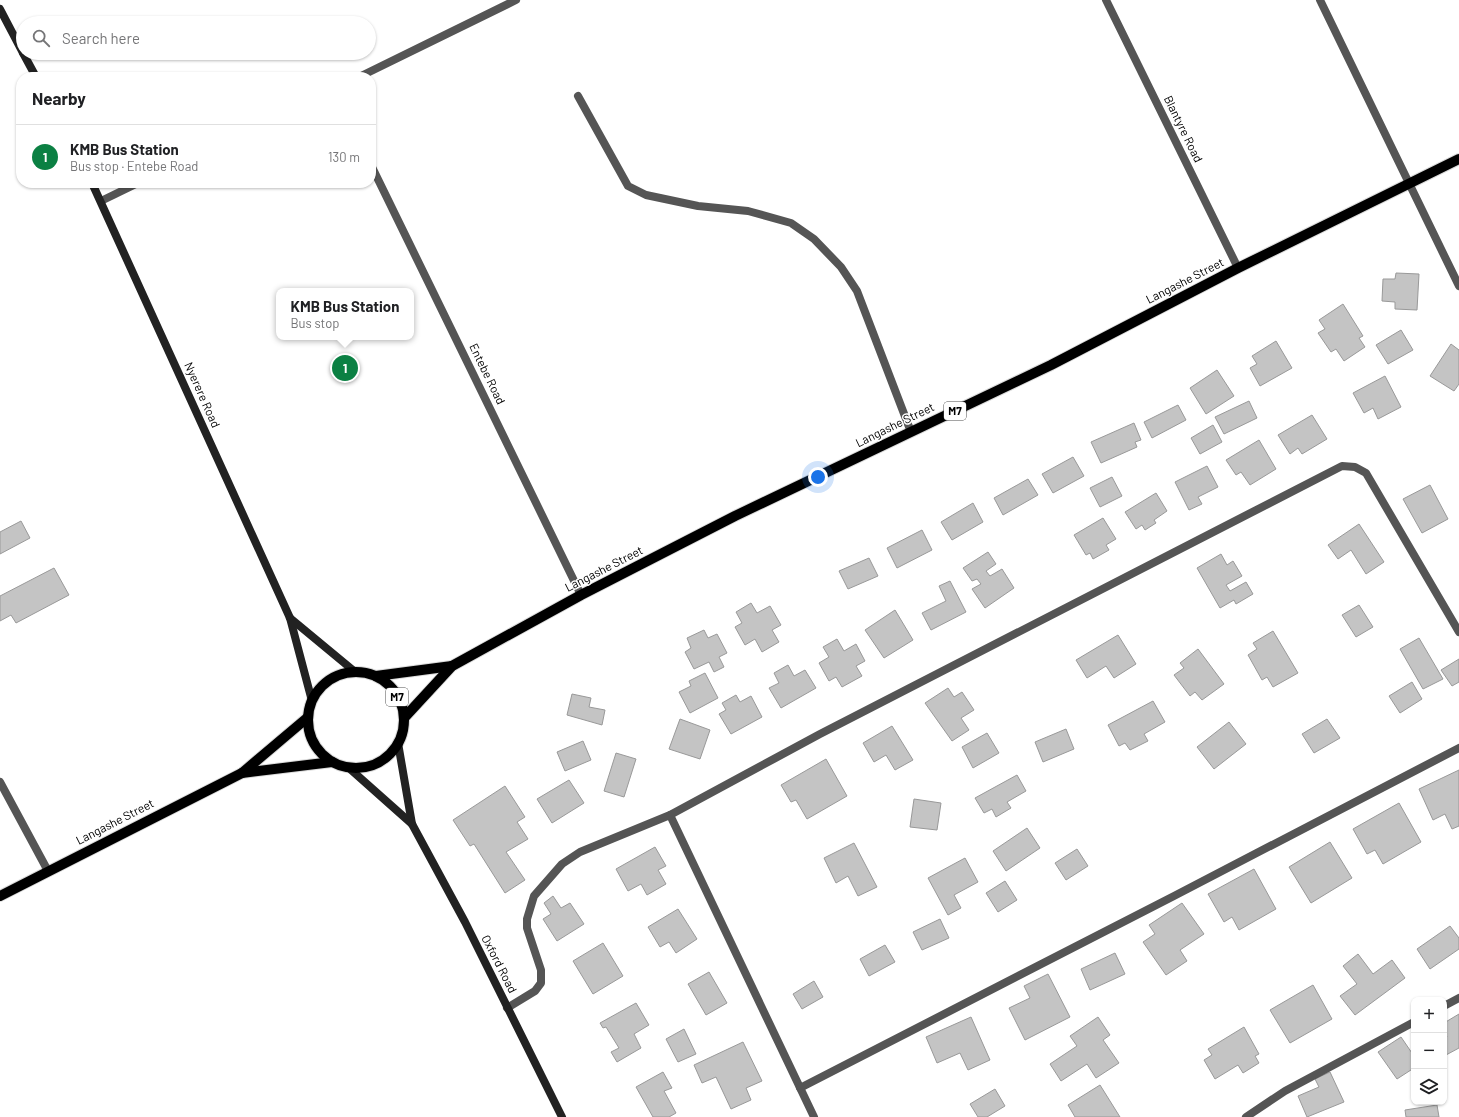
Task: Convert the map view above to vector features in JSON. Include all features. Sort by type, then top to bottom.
[{"type":"main road","points":[[0,9],[16,40]]},
{"type":"main road","points":[[27,60],[33,72]]},
{"type":"main road","name":"Langashe Street","points":[[404,718],[452,666],[581,595],[735,516],[1051,365],[1238,268],[1459,159]]},
{"type":"main road","name":"Nyerere Road","points":[[94,188],[290,618],[312,700]]},
{"type":"main road","name":"Nyerere Road","points":[[290,618],[354,671]]},
{"type":"main road","name":"Langashe Street","points":[[376,676],[452,666]]},
{"type":"main road","name":"M7","points":[[354,671],[365,672],[376,676],[390,686],[400,701],[404,718],[403,731],[398,743],[389,755],[377,763],[364,768],[349,768],[332,762],[321,754],[313,744],[308,731],[307,718],[312,700],[319,688],[329,679],[340,673],[354,671]]},
{"type":"main road","name":"Langashe Street","points":[[0,896],[242,773],[307,718]]},
{"type":"main road","name":"Oxford Road","points":[[398,743],[412,824],[508,1008],[562,1117]]},
{"type":"main road","name":"Langashe Street","points":[[242,773],[332,762]]},
{"type":"main road","name":"Oxford Road","points":[[349,768],[412,824]]},
{"type":"street","points":[[369,72],[516,0]]},
{"type":"street","name":"Blantyre Road","points":[[1106,0],[1238,268]]},
{"type":"street","points":[[1320,0],[1459,286]]},
{"type":"street","points":[[578,96],[628,186],[646,195],[698,206],[748,211],[791,223],[814,239],[841,267],[857,291],[910,432]]},
{"type":"street","name":"Entebe Road","points":[[376,175],[581,595]]},
{"type":"street","points":[[101,201],[128,188]]},
{"type":"street","points":[[508,1008],[535,991],[541,983],[541,970],[527,928],[527,919],[534,896],[562,864],[580,852],[670,815],[820,734],[1342,466],[1355,467],[1366,473],[1459,632]]},
{"type":"street","points":[[800,1088],[1181,893],[1459,748]]},
{"type":"street","points":[[0,782],[48,871]]},
{"type":"street","points":[[670,815],[814,1117]]},
{"type":"street","points":[[1447,1004],[1459,998]]},
{"type":"street","points":[[1246,1117],[1286,1091],[1411,1024]]},
{"type":"building","points":[[1396,273],[1419,274],[1417,310],[1395,309],[1395,302],[1382,301],[1383,279],[1395,279]]},
{"type":"building","points":[[1343,304],[1363,336],[1359,338],[1365,347],[1344,361],[1336,349],[1331,352],[1318,333],[1325,329],[1319,320]]},
{"type":"building","points":[[1401,330],[1413,350],[1388,364],[1376,345]]},
{"type":"building","points":[[1276,341],[1292,368],[1260,386],[1250,368],[1257,364],[1252,356]]},
{"type":"building","points":[[1451,344],[1459,350],[1459,384],[1454,391],[1430,376]]},
{"type":"building","points":[[1217,370],[1234,396],[1206,414],[1190,388]]},
{"type":"building","points":[[1385,376],[1401,407],[1378,419],[1373,408],[1364,413],[1353,393]]},
{"type":"building","points":[[1249,401],[1257,418],[1224,434],[1215,417]]},
{"type":"building","points":[[1178,405],[1186,420],[1152,438],[1144,422]]},
{"type":"building","points":[[1312,415],[1327,439],[1302,454],[1298,448],[1290,454],[1278,435]]},
{"type":"building","points":[[1134,423],[1141,440],[1135,442],[1137,447],[1101,463],[1091,442]]},
{"type":"building","points":[[1213,425],[1222,442],[1200,454],[1191,438]]},
{"type":"building","points":[[1259,440],[1276,469],[1250,485],[1241,472],[1236,475],[1226,460]]},
{"type":"building","points":[[1073,457],[1084,476],[1053,493],[1042,474]]},
{"type":"building","points":[[1207,466],[1218,487],[1198,497],[1202,504],[1189,510],[1175,482]]},
{"type":"building","points":[[1112,477],[1122,496],[1100,507],[1090,488]]},
{"type":"building","points":[[1028,479],[1038,495],[1003,515],[994,498]]},
{"type":"building","points":[[1430,485],[1448,519],[1422,533],[1403,499]]},
{"type":"building","points":[[1156,493],[1167,511],[1154,520],[1156,523],[1145,530],[1142,525],[1136,529],[1125,512]]},
{"type":"building","points":[[973,503],[983,522],[952,540],[941,522]]},
{"type":"building","points":[[1103,518],[1116,539],[1106,545],[1109,550],[1093,559],[1090,553],[1086,555],[1074,535]]},
{"type":"building","points":[[21,521],[30,538],[0,554],[0,532]]},
{"type":"building","points":[[1359,524],[1384,562],[1366,574],[1351,550],[1338,559],[1328,545]]},
{"type":"building","points":[[922,530],[932,550],[897,568],[887,548]]},
{"type":"building","points":[[988,552],[996,564],[986,571],[990,576],[1002,569],[1014,588],[985,608],[972,589],[981,584],[977,579],[972,581],[963,568]]},
{"type":"building","points":[[1221,554],[1227,565],[1233,561],[1242,576],[1226,585],[1230,591],[1246,582],[1253,594],[1236,604],[1234,600],[1220,608],[1197,568]]},
{"type":"building","points":[[869,558],[878,576],[848,589],[839,571]]},
{"type":"building","points":[[54,568],[69,595],[16,623],[11,615],[0,621],[0,596]]},
{"type":"building","points":[[950,581],[966,612],[931,630],[922,613],[946,601],[939,586]]},
{"type":"building","points":[[751,603],[757,613],[770,606],[781,625],[772,630],[779,642],[762,652],[755,639],[745,645],[735,627],[742,623],[736,612]]},
{"type":"building","points":[[1359,605],[1373,627],[1356,637],[1342,615]]},
{"type":"building","points":[[895,610],[913,640],[884,658],[865,630]]},
{"type":"building","points":[[704,630],[708,638],[717,634],[727,653],[719,657],[724,667],[714,672],[709,662],[694,669],[685,652],[691,648],[687,638]]},
{"type":"building","points":[[1273,631],[1298,673],[1273,687],[1267,677],[1262,680],[1248,655],[1257,649],[1253,643]]},
{"type":"building","points":[[1118,635],[1136,664],[1114,678],[1106,666],[1087,678],[1076,660]]},
{"type":"building","points":[[1419,638],[1443,679],[1423,689],[1400,649]]},
{"type":"building","points":[[837,639],[844,651],[856,644],[865,661],[856,666],[862,676],[842,687],[836,677],[829,681],[819,663],[829,657],[823,647]]},
{"type":"building","points":[[1198,649],[1224,684],[1202,700],[1195,692],[1190,696],[1174,675],[1184,668],[1180,663]]},
{"type":"building","points":[[1459,659],[1459,682],[1452,686],[1441,670]]},
{"type":"building","points":[[788,665],[794,676],[805,670],[816,688],[781,708],[769,688],[779,683],[774,673]]},
{"type":"building","points":[[705,673],[718,698],[690,713],[679,692],[691,686],[689,681]]},
{"type":"building","points":[[1412,682],[1422,699],[1400,713],[1389,696]]},
{"type":"building","points":[[948,688],[954,697],[962,692],[974,710],[961,718],[969,730],[952,741],[925,703]]},
{"type":"building","points":[[572,694],[591,698],[589,707],[605,710],[602,725],[567,715]]},
{"type":"building","points":[[736,695],[740,702],[751,696],[762,717],[731,734],[719,714],[726,710],[722,703]]},
{"type":"building","points":[[1153,701],[1165,722],[1144,734],[1148,741],[1130,750],[1125,743],[1119,746],[1108,725]]},
{"type":"building","points":[[680,719],[710,730],[700,759],[669,749]]},
{"type":"building","points":[[1327,719],[1340,738],[1314,753],[1302,734]]},
{"type":"building","points":[[1229,722],[1246,744],[1214,769],[1197,747]]},
{"type":"building","points":[[892,726],[913,760],[895,770],[886,755],[874,762],[863,743]]},
{"type":"building","points":[[1066,729],[1074,749],[1043,762],[1035,742]]},
{"type":"building","points":[[987,733],[999,753],[973,768],[962,747]]},
{"type":"building","points":[[583,741],[591,760],[565,771],[557,752]]},
{"type":"building","points":[[616,753],[636,759],[624,797],[604,791]]},
{"type":"building","points":[[826,759],[847,796],[807,819],[796,800],[791,802],[781,785]]},
{"type":"building","points":[[1459,770],[1459,826],[1452,829],[1445,814],[1433,820],[1419,789]]},
{"type":"building","points":[[1017,775],[1026,791],[1007,802],[1011,808],[996,817],[992,809],[984,813],[975,798]]},
{"type":"building","points":[[569,780],[584,803],[552,823],[537,799]]},
{"type":"building","points":[[505,786],[525,817],[517,822],[528,839],[506,852],[525,880],[505,893],[474,844],[470,846],[453,820]]},
{"type":"building","points":[[914,799],[941,803],[937,830],[910,827]]},
{"type":"building","points":[[1399,803],[1421,842],[1383,864],[1375,850],[1367,854],[1353,829]]},
{"type":"building","points":[[1027,828],[1040,848],[1006,871],[993,851]]},
{"type":"building","points":[[1330,842],[1352,878],[1311,903],[1289,867]]},
{"type":"building","points":[[854,843],[877,887],[858,896],[848,876],[836,883],[824,858]]},
{"type":"building","points":[[655,847],[666,866],[658,870],[666,884],[647,895],[641,884],[628,891],[616,869]]},
{"type":"building","points":[[1077,849],[1088,866],[1066,880],[1055,863]]},
{"type":"building","points":[[965,858],[978,882],[954,895],[961,908],[948,915],[928,878]]},
{"type":"building","points":[[1254,869],[1276,909],[1239,930],[1232,917],[1224,922],[1208,894]]},
{"type":"building","points":[[1005,881],[1017,900],[998,912],[986,893]]},
{"type":"building","points":[[553,896],[561,908],[570,903],[584,924],[557,941],[543,919],[551,914],[544,903]]},
{"type":"building","points":[[1182,903],[1204,934],[1180,950],[1187,961],[1166,975],[1143,942],[1155,934],[1149,925]]},
{"type":"building","points":[[678,909],[697,939],[676,953],[669,942],[660,947],[648,927]]},
{"type":"building","points":[[940,919],[949,938],[922,950],[913,932]]},
{"type":"building","points":[[1450,926],[1459,938],[1459,949],[1430,969],[1417,949]]},
{"type":"building","points":[[603,943],[623,976],[593,994],[573,961]]},
{"type":"building","points":[[885,945],[895,962],[869,976],[860,959]]},
{"type":"building","points":[[1115,953],[1125,974],[1090,990],[1081,969]]},
{"type":"building","points":[[1358,954],[1373,974],[1392,960],[1405,978],[1355,1015],[1340,996],[1357,984],[1343,966]]},
{"type":"building","points":[[709,972],[727,1003],[706,1015],[688,984]]},
{"type":"building","points":[[1048,974],[1070,1017],[1025,1040],[1009,1008],[1030,998],[1024,986]]},
{"type":"building","points":[[814,981],[823,997],[802,1009],[793,994]]},
{"type":"building","points":[[1313,985],[1332,1019],[1290,1043],[1270,1010]]},
{"type":"building","points":[[636,1003],[649,1025],[634,1034],[641,1048],[617,1062],[611,1052],[619,1048],[606,1027],[603,1028],[600,1023]]},
{"type":"building","points":[[1459,1014],[1459,1048],[1447,1054],[1447,1033],[1447,1021]]},
{"type":"building","points":[[971,1017],[990,1060],[968,1070],[960,1053],[937,1063],[926,1037]]},
{"type":"building","points":[[1098,1017],[1110,1035],[1103,1040],[1119,1063],[1096,1078],[1087,1064],[1061,1081],[1050,1064],[1077,1046],[1070,1036]]},
{"type":"building","points":[[1244,1027],[1259,1054],[1255,1056],[1259,1063],[1243,1073],[1238,1065],[1215,1079],[1204,1060],[1212,1055],[1208,1049]]},
{"type":"building","points":[[684,1029],[696,1054],[678,1062],[666,1039]]},
{"type":"building","points":[[1401,1037],[1411,1052],[1411,1070],[1397,1079],[1378,1052]]},
{"type":"building","points":[[743,1042],[762,1081],[746,1088],[751,1100],[731,1109],[716,1077],[702,1083],[694,1065]]},
{"type":"building","points":[[663,1072],[672,1088],[664,1091],[676,1113],[669,1117],[653,1117],[636,1087]]},
{"type":"building","points":[[1330,1072],[1344,1102],[1307,1117],[1298,1096],[1319,1087],[1315,1079]]},
{"type":"building","points":[[1100,1085],[1120,1117],[1075,1117],[1068,1105]]},
{"type":"building","points":[[995,1089],[1005,1106],[987,1117],[978,1117],[970,1104]]},
{"type":"building","points":[[1437,1105],[1439,1117],[1406,1117],[1405,1110]]},
{"type":"place","name":"KMB Bus Station","points":[[345,368]]}]
